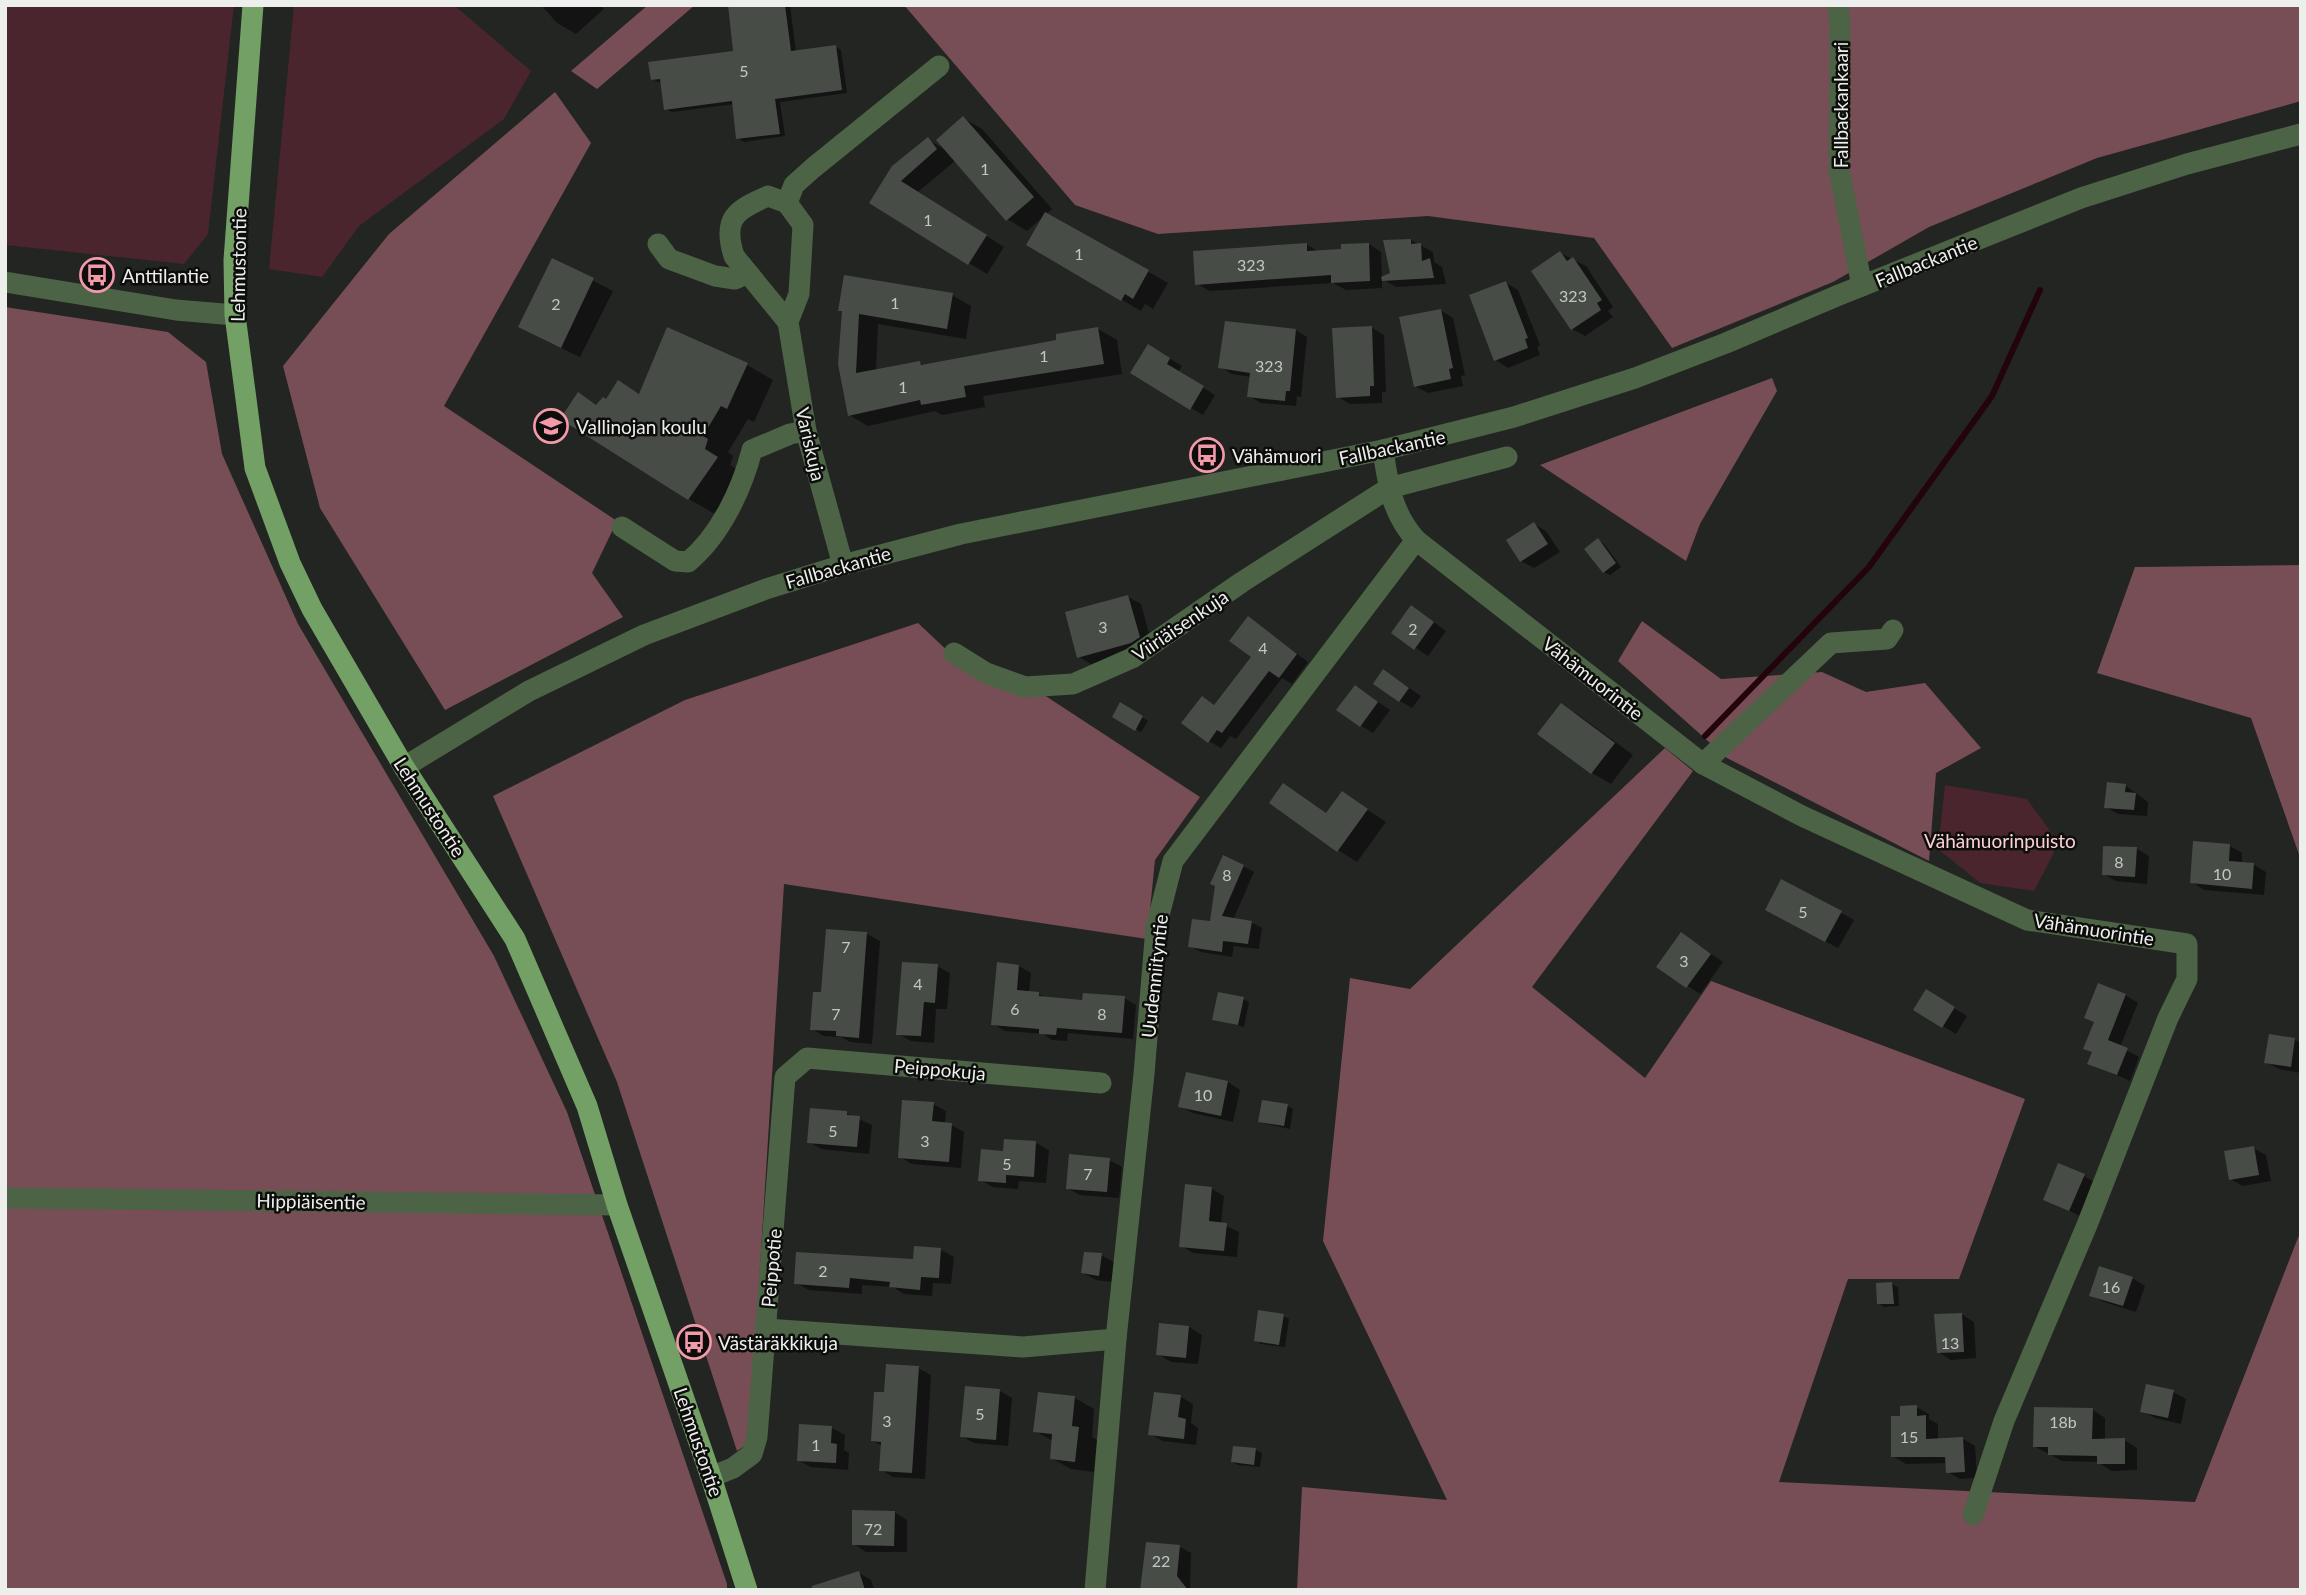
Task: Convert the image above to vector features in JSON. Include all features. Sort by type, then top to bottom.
[{"type":"main road","name":"Lehmustontie","points":[[253,5],[234,260],[235,315],[255,468],[271,514],[312,609],[404,767],[515,939],[587,1106],[747,1590]]},
{"type":"street","name":"Fallbackankaari","points":[[1838,5],[1839,170],[1861,286]]},
{"type":"street","points":[[787,203],[794,185],[939,66]]},
{"type":"street","name":"Fallbackantie","points":[[404,767],[529,691],[644,635],[765,589],[961,534],[1383,450],[1514,417],[1635,378],[1726,343],[2081,198],[2187,164],[2301,134]]},
{"type":"street","points":[[768,196],[787,203],[803,225],[799,294],[788,322],[734,256],[731,244],[731,221],[742,207],[768,196]]},
{"type":"street","points":[[658,244],[669,259],[715,276],[735,279],[748,273]]},
{"type":"street","points":[[5,282],[176,310],[235,315]]},
{"type":"street","name":"Variskuja","points":[[788,322],[806,431],[843,565]]},
{"type":"street","points":[[622,527],[675,561],[688,562],[714,534],[744,480],[752,450],[790,434],[806,431]]},
{"type":"street","points":[[1383,450],[1389,488],[1402,524],[1416,540]]},
{"type":"street","name":"Viiriäisenkuja","points":[[954,653],[986,673],[1025,687],[1073,684],[1132,658],[1242,582],[1389,488],[1507,457]]},
{"type":"street","name":"Vähämuorintie","points":[[1416,540],[1703,764],[1802,816],[2026,920],[2187,944],[2187,979],[2168,1018],[2087,1225],[2004,1421],[1973,1515]]},
{"type":"street","name":"Uudenniityntie","points":[[1095,1590],[1156,927],[1173,861],[1416,540]]},
{"type":"street","points":[[1703,764],[1831,643],[1887,639],[1893,630]]},
{"type":"street","name":"Peippokuja","points":[[786,1077],[807,1058],[1101,1083]]},
{"type":"street","name":"Peippotie","points":[[711,1477],[733,1468],[752,1454],[757,1437],[786,1077]]},
{"type":"street","name":"Hippiäisentie","points":[[5,1198],[618,1205]]},
{"type":"street","points":[[766,1329],[1023,1347],[1116,1339]]},
{"type":"green space","points":[[5,5],[234,5],[208,234],[184,264],[5,245]]},
{"type":"green space","points":[[294,5],[454,5],[531,71],[504,119],[359,226],[322,277],[269,269]]},
{"type":"green space","name":"Vähämuorinpuisto","points":[[1945,785],[2027,799],[2059,843],[2034,891],[1980,883],[1938,849]]},
{"type":"shaded area","points":[[648,5],[695,5],[597,89],[571,71]]},
{"type":"shaded area","points":[[904,5],[2301,5],[2301,101],[2097,158],[1929,227],[1833,282],[1672,348],[1594,238],[1428,216],[1158,234],[1075,205]]},
{"type":"shaded area","points":[[555,92],[591,143],[444,406],[617,521],[592,573],[623,617],[445,710],[320,508],[283,366],[389,234]]},
{"type":"shaded area","points":[[5,307],[168,332],[206,362],[222,454],[298,624],[494,956],[567,1112],[727,1590],[5,1590]]},
{"type":"shaded area","points":[[1772,378],[1777,391],[1700,524],[1686,561],[1540,465]]},
{"type":"shaded area","points":[[2301,565],[2301,860],[2251,718],[2097,673],[2135,567]]},
{"type":"shaded area","points":[[1642,621],[1721,679],[1822,672],[1866,692],[1925,683],[1981,748],[1936,773],[1929,861],[1727,758],[1618,661]]},
{"type":"shaded area","points":[[918,623],[953,656],[1038,691],[1200,797],[1155,860],[1147,939],[784,884],[749,1443],[737,1451],[617,1082],[493,796],[685,700]]},
{"type":"shaded area","points":[[1665,748],[1693,771],[1532,987],[1645,1078],[1711,981],[2025,1099],[1959,1279],[1848,1279],[1779,1482],[2195,1502],[2301,1230],[2301,1590],[1297,1590],[1302,1487],[1447,1500],[1323,1241],[1350,978],[1410,989]]},
{"type":"building","points":[[728,5],[785,5],[791,51],[836,45],[842,90],[775,99],[780,134],[736,139],[732,101],[664,110],[660,79],[651,80],[648,62],[733,51]]},
{"type":"building","points":[[963,116],[1034,197],[1006,221],[936,140]]},
{"type":"building","points":[[928,137],[937,149],[901,181],[987,235],[968,265],[869,203],[892,166]]},
{"type":"building","points":[[1045,212],[1149,270],[1133,299],[1125,294],[1121,301],[1026,245]]},
{"type":"building","points":[[1411,239],[1411,244],[1421,243],[1422,261],[1430,258],[1434,278],[1382,281],[1381,277],[1390,273],[1383,240]]},
{"type":"building","points":[[1307,243],[1307,251],[1341,249],[1341,244],[1369,243],[1370,281],[1331,283],[1331,275],[1195,285],[1193,251]]},
{"type":"building","points":[[1560,251],[1567,261],[1573,257],[1602,300],[1597,303],[1601,310],[1571,330],[1531,271]]},
{"type":"building","points":[[552,258],[594,278],[561,348],[518,327]]},
{"type":"building","points":[[844,275],[953,293],[947,329],[859,314],[856,373],[920,361],[921,365],[1056,340],[1056,334],[1098,327],[1104,364],[964,386],[966,397],[921,405],[920,400],[848,416],[838,364],[842,311],[838,311]]},
{"type":"building","points":[[1506,281],[1528,338],[1525,339],[1528,348],[1494,361],[1469,295]]},
{"type":"building","points":[[1441,309],[1453,368],[1449,369],[1451,379],[1414,387],[1399,317]]},
{"type":"building","points":[[1225,321],[1296,329],[1290,391],[1286,391],[1285,401],[1247,397],[1250,373],[1218,368]]},
{"type":"building","points":[[1372,326],[1374,386],[1370,386],[1370,396],[1336,398],[1332,328]]},
{"type":"building","points":[[667,327],[748,363],[727,409],[721,406],[703,436],[708,439],[705,449],[718,457],[688,500],[560,419],[578,392],[596,405],[603,397],[606,399],[618,380],[639,394]]},
{"type":"building","points":[[1148,344],[1170,358],[1167,364],[1204,386],[1190,410],[1130,373]]},
{"type":"building","points":[[1534,522],[1548,544],[1520,562],[1506,540]]},
{"type":"building","points":[[1598,538],[1616,563],[1603,573],[1584,549]]},
{"type":"building","points":[[1128,595],[1140,637],[1131,643],[1077,658],[1065,612]]},
{"type":"building","points":[[1411,605],[1434,622],[1414,650],[1391,633]]},
{"type":"building","points":[[1248,616],[1297,654],[1279,678],[1269,671],[1222,733],[1217,730],[1208,743],[1181,723],[1202,696],[1214,705],[1251,657],[1229,641]]},
{"type":"building","points":[[1383,669],[1409,688],[1399,702],[1373,684]]},
{"type":"building","points":[[1355,685],[1378,702],[1360,727],[1336,710]]},
{"type":"building","points":[[1120,702],[1143,716],[1135,731],[1112,717]]},
{"type":"building","points":[[1561,703],[1615,743],[1591,774],[1537,734]]},
{"type":"building","points":[[2107,782],[2126,784],[2125,792],[2136,793],[2134,810],[2104,808]]},
{"type":"building","points":[[1283,783],[1326,813],[1342,791],[1368,809],[1337,852],[1269,803]]},
{"type":"building","points":[[2193,841],[2230,844],[2229,861],[2254,863],[2252,889],[2190,883]]},
{"type":"building","points":[[2103,846],[2137,847],[2135,877],[2102,875]]},
{"type":"building","points":[[1223,855],[1244,865],[1222,916],[1252,921],[1248,944],[1223,941],[1222,952],[1188,947],[1192,919],[1210,921],[1215,886],[1210,884]]},
{"type":"building","points":[[1781,879],[1842,911],[1825,942],[1765,910]]},
{"type":"building","points":[[826,929],[867,932],[859,1038],[836,1036],[836,1031],[810,1030],[813,992],[821,992]]},
{"type":"building","points":[[1681,932],[1711,954],[1686,988],[1656,967]]},
{"type":"building","points":[[902,962],[938,964],[935,1003],[924,1002],[921,1036],[896,1035]]},
{"type":"building","points":[[997,962],[1019,965],[1017,990],[1039,992],[1039,996],[1082,1000],[1083,993],[1125,996],[1122,1033],[1057,1028],[1056,1035],[1039,1034],[1039,1029],[991,1025]]},
{"type":"building","points":[[2098,983],[2126,994],[2108,1040],[2128,1048],[2117,1075],[2087,1064],[2092,1052],[2083,1049],[2094,1022],[2084,1018]]},
{"type":"building","points":[[1926,989],[1955,1007],[1942,1028],[1913,1010]]},
{"type":"building","points":[[1218,992],[1244,997],[1238,1025],[1212,1020]]},
{"type":"building","points":[[2269,1034],[2295,1038],[2291,1067],[2264,1063]]},
{"type":"building","points":[[1186,1072],[1228,1081],[1221,1116],[1178,1107]]},
{"type":"building","points":[[902,1100],[934,1102],[932,1121],[952,1123],[949,1162],[898,1158]]},
{"type":"building","points":[[1262,1100],[1288,1104],[1284,1126],[1258,1122]]},
{"type":"building","points":[[810,1108],[847,1111],[847,1115],[860,1116],[857,1147],[807,1143]]},
{"type":"building","points":[[1004,1139],[1036,1141],[1034,1177],[1006,1175],[1006,1183],[978,1181],[981,1149],[1003,1151]]},
{"type":"building","points":[[2254,1146],[2259,1175],[2229,1180],[2224,1151]]},
{"type":"building","points":[[1069,1154],[1110,1158],[1107,1192],[1066,1189]]},
{"type":"building","points":[[2058,1163],[2085,1174],[2069,1211],[2043,1200]]},
{"type":"building","points":[[1185,1184],[1212,1187],[1209,1221],[1227,1223],[1224,1251],[1179,1247]]},
{"type":"building","points":[[914,1246],[941,1248],[939,1278],[921,1277],[920,1290],[889,1287],[890,1282],[850,1278],[849,1288],[794,1284],[796,1252],[913,1259]]},
{"type":"building","points":[[1084,1252],[1102,1253],[1099,1276],[1081,1273]]},
{"type":"building","points":[[2099,1266],[2133,1277],[2123,1306],[2089,1296]]},
{"type":"building","points":[[1892,1282],[1894,1304],[1877,1304],[1876,1283]]},
{"type":"building","points":[[1258,1310],[1284,1314],[1279,1345],[1254,1341]]},
{"type":"building","points":[[1962,1313],[1964,1352],[1937,1353],[1934,1314]]},
{"type":"building","points":[[1159,1323],[1189,1326],[1186,1358],[1156,1355]]},
{"type":"building","points":[[886,1364],[919,1366],[912,1473],[879,1471],[881,1442],[871,1441],[874,1392],[884,1392]]},
{"type":"building","points":[[2146,1384],[2174,1390],[2168,1418],[2140,1412]]},
{"type":"building","points":[[965,1386],[1000,1389],[996,1440],[960,1437]]},
{"type":"building","points":[[1038,1392],[1075,1396],[1072,1426],[1079,1427],[1075,1462],[1050,1459],[1052,1434],[1033,1432]]},
{"type":"building","points":[[1154,1392],[1181,1395],[1178,1417],[1186,1419],[1184,1439],[1148,1435]]},
{"type":"building","points":[[1917,1405],[1917,1416],[1926,1415],[1926,1439],[1963,1437],[1965,1472],[1946,1473],[1945,1457],[1891,1457],[1891,1416],[1900,1416],[1900,1406]]},
{"type":"building","points":[[2034,1407],[2093,1408],[2092,1439],[2125,1438],[2125,1464],[2097,1464],[2097,1456],[2048,1455],[2048,1447],[2033,1447]]},
{"type":"building","points":[[799,1424],[832,1426],[831,1443],[837,1444],[836,1463],[797,1461]]},
{"type":"building","points":[[1233,1446],[1256,1448],[1254,1465],[1231,1462]]},
{"type":"building","points":[[852,1510],[895,1511],[894,1546],[852,1545]]},
{"type":"building","points":[[1146,1542],[1180,1545],[1177,1576],[1188,1590],[1140,1590]]},
{"type":"building","points":[[859,1571],[865,1590],[812,1590],[812,1586]]},
{"type":"waterway","points":[[1705,736],[1869,567],[1992,396],[2040,290]]},
{"type":"place","name":"Anttilantie","points":[[97,275]]},
{"type":"place","name":"Vallinojan koulu","points":[[551,426]]},
{"type":"place","name":"Vähämuori","points":[[1207,455]]},
{"type":"place","name":"Västäräkkikuja","points":[[694,1342]]}]
